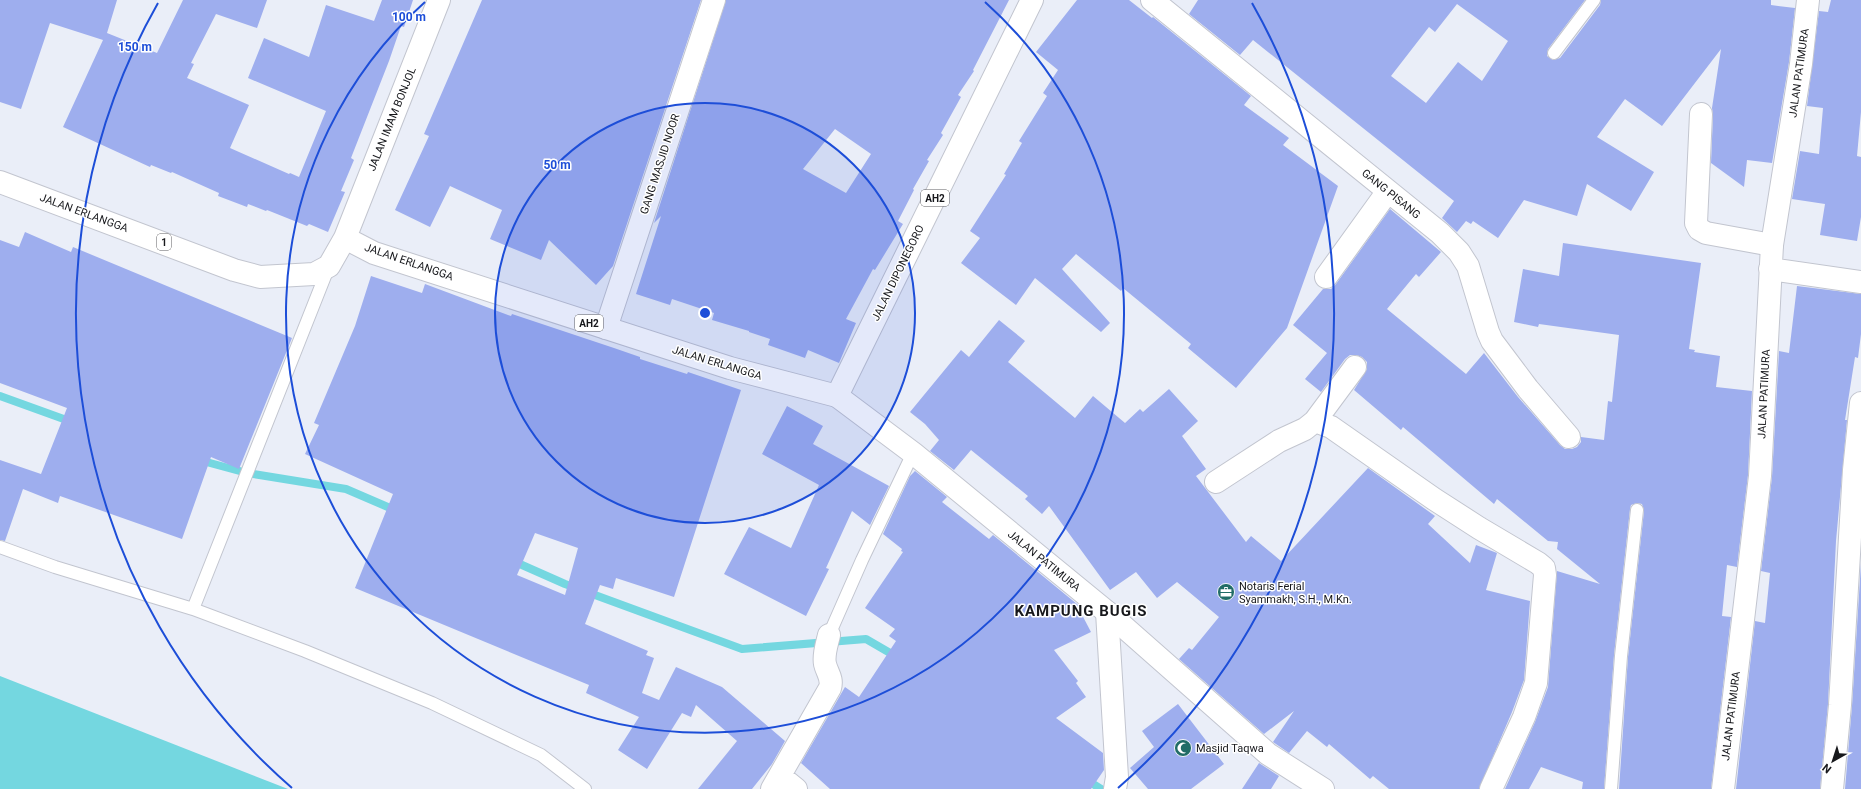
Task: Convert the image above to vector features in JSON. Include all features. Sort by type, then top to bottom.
[{"type":"main road","name":"JALAN IMAM BONJOL","points":[[344,238],[439,0]]},
{"type":"main road","name":"GANG MASJID NOOR","points":[[606,328],[714,0]]},
{"type":"main road","name":"JALAN DIPONEGORO","points":[[837,396],[1032,0]]},
{"type":"main road","name":"GANG PISANG","points":[[1152,0],[1388,191],[1440,234],[1464,258],[1476,288],[1488,332],[1492,341],[1528,389],[1569,437]]},
{"type":"main road","name":"JALAN PATIMURA","points":[[1722,789],[1760,476],[1772,245],[1800,72],[1808,0]]},
{"type":"main road","points":[[1701,114],[1696,223],[1700,229],[1706,233],[1772,245]]},
{"type":"main road","name":"JALAN ERLANGGA","points":[[0,182],[234,270],[260,277],[314,274],[329,266]]},
{"type":"main road","points":[[1326,277],[1388,191]]},
{"type":"main road","points":[[329,266],[344,238]]},
{"type":"main road","name":"JALAN ERLANGGA","points":[[344,238],[374,252],[730,368],[837,396]]},
{"type":"main road","points":[[1770,269],[1861,282]]},
{"type":"main road","points":[[1216,482],[1280,441],[1305,429],[1315,421],[1355,367]]},
{"type":"main road","name":"JALAN PATIMURA","points":[[837,396],[913,453],[1107,612],[1268,754],[1323,789]]},
{"type":"main road","points":[[1832,789],[1840,705],[1854,470],[1861,402]]},
{"type":"main road","points":[[1315,421],[1331,427],[1434,499],[1544,568],[1545,575],[1536,683],[1524,717],[1491,789]]},
{"type":"main road","points":[[1107,612],[1116,783]]},
{"type":"main road","points":[[782,785],[832,682],[824,663],[827,643]]},
{"type":"lane","points":[[1554,53],[1594,0]]},
{"type":"lane","points":[[193,609],[329,266]]},
{"type":"lane","points":[[827,643],[862,560],[913,453]]},
{"type":"lane","points":[[1611,789],[1621,656],[1637,510]]},
{"type":"lane","points":[[0,547],[55,568],[193,609],[305,651],[432,703],[541,755],[585,789]]},
{"type":"water","points":[[0,676],[288,789],[0,789]]},
{"type":"building","points":[[0,0],[117,0],[107,33],[157,53],[183,0],[267,0],[257,28],[216,14],[191,63],[194,64],[187,78],[249,105],[230,148],[299,177],[326,111],[248,78],[264,38],[309,57],[326,5],[374,21],[382,0],[413,0],[404,27],[401,26],[351,158],[354,160],[341,191],[345,192],[328,232],[309,224],[307,226],[267,210],[266,211],[248,204],[247,207],[218,196],[219,193],[172,172],[171,173],[151,165],[150,167],[63,127],[103,40],[50,23],[21,109],[0,102]]},
{"type":"building","points":[[482,0],[701,0],[613,266],[596,285],[549,240],[541,260],[490,239],[502,210],[450,186],[430,227],[395,210],[429,136],[424,134]]},
{"type":"building","points":[[726,0],[1009,0],[973,70],[974,71],[958,95],[961,97],[941,133],[943,135],[927,160],[929,161],[913,189],[914,190],[898,221],[903,224],[875,270],[873,269],[846,319],[856,323],[839,363],[808,350],[805,358],[768,345],[770,339],[712,320],[714,313],[672,299],[670,305],[636,294],[661,216],[654,223]],"holes":[[[835,129],[871,154],[846,193],[803,169]]]},
{"type":"building","points":[[1077,0],[1129,0],[1152,18],[1153,17],[1251,96],[1244,105],[1289,138],[1283,145],[1338,186],[1287,328],[1236,388],[1188,348],[1191,344],[1123,288],[1121,291],[1076,254],[1062,269],[1110,323],[1101,332],[1035,278],[1016,305],[961,263],[980,238],[970,231],[1006,175],[1004,174],[1022,143],[1019,141],[1047,96],[1043,93],[1058,70],[1036,52]]},
{"type":"building","points":[[1198,0],[1585,0],[1548,49],[1547,56],[1553,60],[1560,58],[1600,5],[1601,0],[1771,0],[1771,5],[1795,8],[1789,62],[1772,163],[1747,160],[1744,187],[1711,163],[1712,108],[1721,49],[1662,126],[1625,99],[1597,137],[1654,172],[1631,211],[1587,184],[1577,216],[1524,200],[1498,238],[1473,221],[1471,224],[1466,221],[1457,232],[1442,218],[1454,201],[1253,40],[1240,55],[1189,14]],"holes":[[[1457,4],[1508,41],[1482,81],[1458,62],[1426,103],[1391,76],[1429,27],[1435,32]]]},
{"type":"building","points":[[1831,0],[1861,0],[1861,112],[1857,156],[1861,157],[1861,217],[1857,241],[1820,235],[1825,204],[1792,199],[1800,151],[1819,154],[1823,108],[1807,106],[1819,11],[1828,12]]},
{"type":"building","points":[[1390,209],[1441,252],[1419,277],[1416,274],[1387,309],[1466,374],[1484,353],[1518,397],[1565,449],[1577,447],[1581,442],[1581,437],[1604,440],[1608,401],[1612,402],[1619,335],[1539,324],[1538,327],[1514,322],[1523,269],[1559,276],[1563,243],[1701,263],[1689,349],[1695,350],[1694,352],[1720,356],[1716,387],[1752,391],[1748,475],[1737,567],[1727,565],[1722,616],[1731,617],[1711,789],[1619,789],[1628,657],[1644,511],[1642,504],[1637,503],[1631,505],[1630,509],[1614,655],[1604,789],[1582,789],[1583,782],[1541,767],[1529,789],[1505,789],[1535,722],[1548,687],[1557,571],[1600,584],[1557,549],[1558,542],[1548,541],[1497,499],[1494,504],[1403,427],[1401,430],[1354,390],[1367,369],[1367,362],[1362,357],[1350,355],[1345,359],[1321,392],[1305,379],[1327,353],[1293,325],[1323,289],[1331,289],[1336,284]]},
{"type":"building","points":[[25,232],[71,252],[73,247],[292,338],[239,469],[211,457],[182,539],[60,496],[58,503],[23,489],[5,541],[0,540],[0,460],[41,474],[67,408],[0,383],[0,240],[19,247]]},
{"type":"building","points":[[371,276],[422,293],[425,284],[511,316],[512,314],[640,357],[640,359],[687,374],[688,372],[741,390],[674,597],[616,578],[613,589],[600,585],[585,624],[648,651],[646,655],[654,658],[642,693],[659,700],[676,667],[722,687],[785,741],[772,764],[752,789],[698,789],[737,741],[696,705],[691,717],[682,713],[647,769],[618,750],[639,717],[586,693],[589,685],[355,588],[393,494],[305,454],[319,425],[314,423],[355,326]],"holes":[[[535,533],[578,548],[565,595],[517,575]]]},
{"type":"building","points":[[1797,286],[1861,294],[1861,334],[1858,358],[1855,357],[1845,420],[1847,420],[1836,541],[1828,704],[1820,789],[1736,789],[1755,621],[1765,623],[1770,573],[1761,571],[1772,477],[1779,351],[1789,353]]},
{"type":"building","points":[[999,320],[1025,341],[1008,362],[1075,418],[1093,396],[1125,423],[1140,409],[1143,412],[1169,389],[1198,421],[1182,436],[1206,469],[1196,476],[1246,542],[1251,536],[1281,561],[1368,468],[1435,516],[1428,524],[1470,563],[1476,545],[1497,553],[1486,590],[1530,601],[1524,680],[1479,789],[1389,789],[1373,776],[1370,779],[1329,744],[1327,747],[1307,731],[1289,753],[1273,742],[1294,711],[1264,734],[1179,659],[1189,648],[1192,650],[1219,617],[1177,582],[1157,598],[1136,572],[1110,590],[1049,506],[1042,514],[1025,499],[1028,496],[971,450],[954,470],[930,451],[939,440],[925,424],[910,412],[961,350],[969,357]]},
{"type":"building","points":[[787,406],[823,426],[813,444],[889,486],[870,525],[852,511],[826,568],[829,569],[806,616],[724,574],[749,527],[791,548],[819,485],[762,454]]},
{"type":"building","points":[[915,471],[947,497],[942,502],[989,539],[993,535],[1083,609],[1080,611],[1091,632],[1054,650],[1078,681],[1076,683],[1086,697],[1056,718],[1103,753],[1104,770],[1091,789],[830,789],[801,763],[845,687],[859,697],[896,641],[889,636],[895,629],[865,608],[903,552],[901,551],[902,549],[883,534],[910,476]]},
{"type":"building","points":[[1861,563],[1861,789],[1845,789],[1852,706]]},
{"type":"building","name":"Masjid Taqwa","points":[[1178,704],[1224,764],[1191,789],[1148,789],[1130,768],[1154,747],[1142,731]]},
{"type":"building","points":[[1259,763],[1279,776],[1271,789],[1242,789]]},
{"type":"waterway","points":[[0,396],[72,422]]},
{"type":"waterway","points":[[199,460],[247,473],[346,489],[397,511]]},
{"type":"waterway","points":[[513,561],[565,584],[742,649],[866,639],[897,657]]},
{"type":"waterway","points":[[1085,779],[1101,789]]},
{"type":"place","name":"Notaris Ferial Syammakh, S.H., M.Kn.","points":[[1226,592]]},
{"type":"place","name":"Masjid Taqwa","points":[[1183,748]]},
{"type":"district","name":"KAMPUNG BUGIS","points":[[1081,611]]}]
